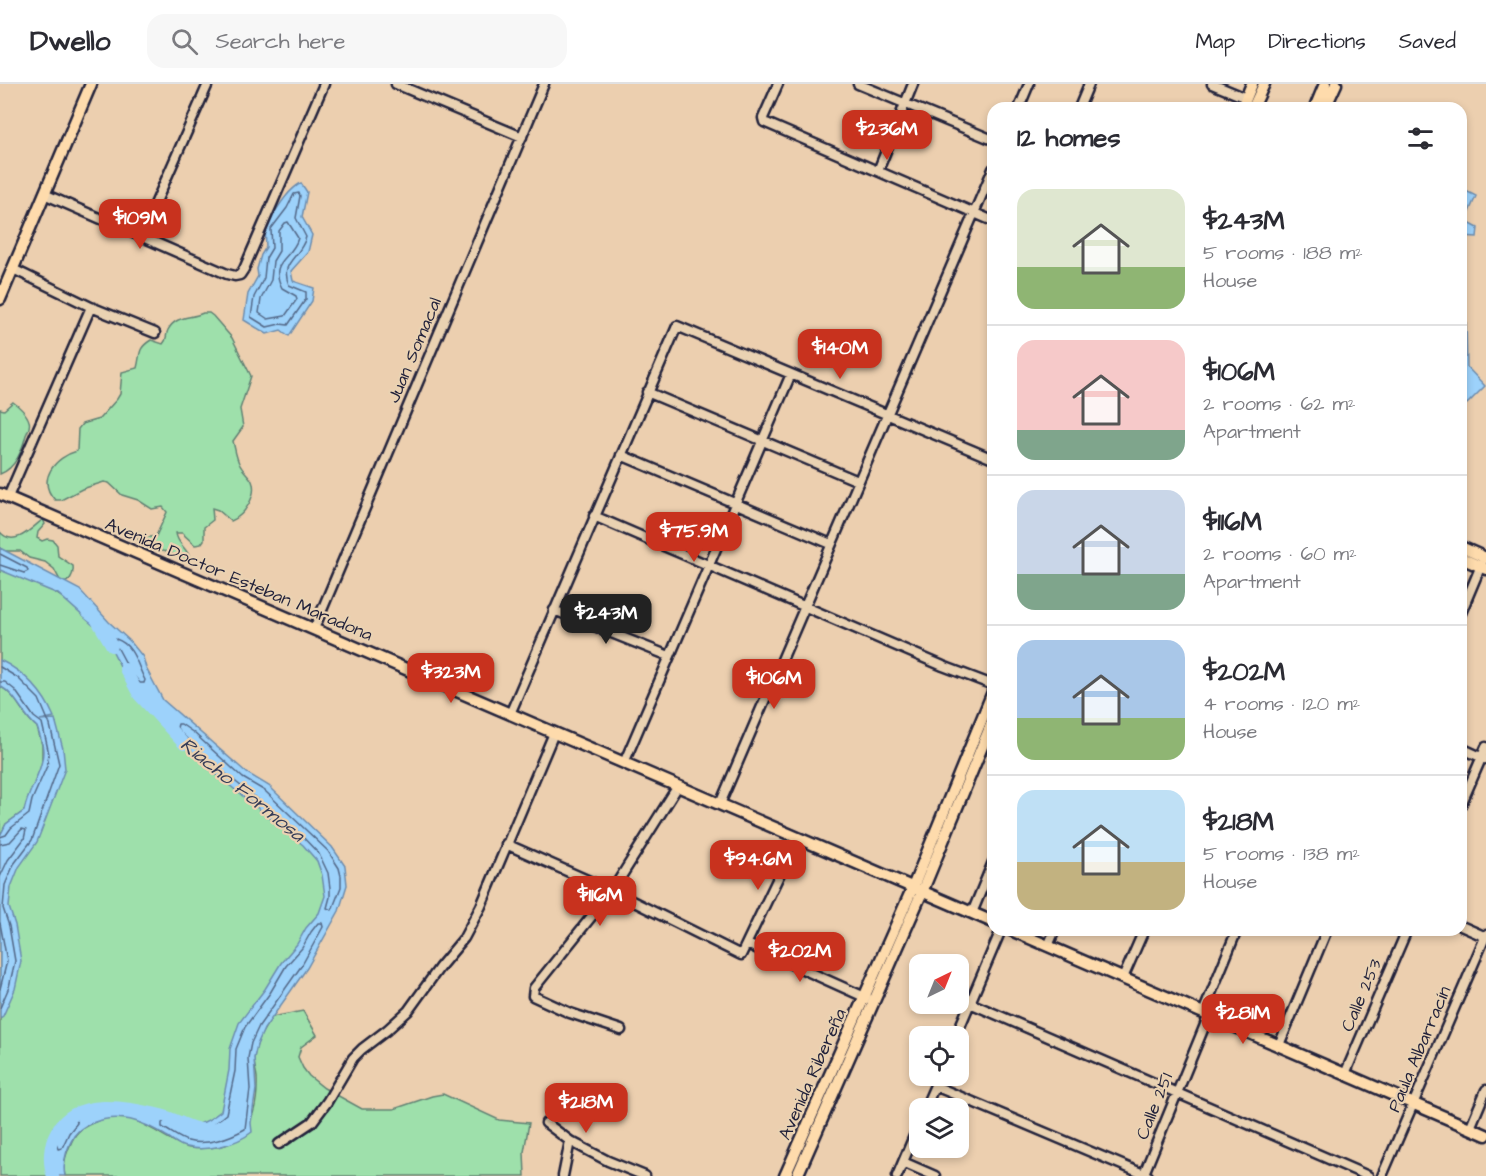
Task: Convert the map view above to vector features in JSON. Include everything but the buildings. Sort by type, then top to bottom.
[{"type":"main road","points":[[0,299],[91,84]]},
{"type":"main road","points":[[1244,102],[1252,84]]},
{"type":"main road","points":[[1256,102],[1264,84]]},
{"type":"main road","points":[[1318,102],[1326,86]]},
{"type":"main road","points":[[1325,102],[1326,86]]},
{"type":"main road","name":"Avenida Doctor Esteban Maradona","points":[[4,496],[987,919]]},
{"type":"main road","points":[[1467,551],[1484,562]]},
{"type":"main road","points":[[1467,559],[1484,562]]},
{"type":"main road","name":"Avenida Ribereña","points":[[796,1176],[869,999],[987,728]]},
{"type":"main road","points":[[1025,936],[1486,1135]]},
{"type":"main road","name":"Avenida Ribereña","points":[[785,1176],[869,999]]},
{"type":"street","points":[[141,236],[208,84]]},
{"type":"street","points":[[44,194],[227,274],[240,275],[324,84]]},
{"type":"street","points":[[396,84],[522,137]]},
{"type":"street","name":"Juan Somacal","points":[[314,629],[544,84]]},
{"type":"street","points":[[778,84],[763,118],[764,122],[987,218]]},
{"type":"street","points":[[858,84],[987,139]]},
{"type":"street","points":[[878,171],[913,84]]},
{"type":"street","points":[[1022,102],[1029,84]]},
{"type":"street","points":[[1082,102],[1089,84]]},
{"type":"street","points":[[1212,84],[1242,102]]},
{"type":"street","points":[[720,804],[987,184]]},
{"type":"street","points":[[13,269],[92,308],[155,333]]},
{"type":"street","points":[[4,496],[92,308]]},
{"type":"street","points":[[510,714],[677,326],[987,456]]},
{"type":"street","points":[[624,763],[791,374]]},
{"type":"street","points":[[647,392],[858,481]]},
{"type":"street","points":[[621,455],[831,544]]},
{"type":"street","points":[[594,516],[987,683]]},
{"type":"street","points":[[1467,600],[1484,562]]},
{"type":"street","points":[[554,610],[669,657]]},
{"type":"street","points":[[279,1144],[312,1122],[353,1058],[408,1011],[464,938],[481,906],[554,733]]},
{"type":"street","points":[[1467,793],[1484,758],[1486,747]]},
{"type":"street","points":[[1467,751],[1484,758]]},
{"type":"street","points":[[621,1030],[570,1013],[533,996],[534,988],[612,891],[678,786]]},
{"type":"street","points":[[506,844],[612,891],[741,955],[797,838]]},
{"type":"street","points":[[972,913],[987,877]]},
{"type":"street","points":[[1467,928],[1486,936]]},
{"type":"street","points":[[960,1026],[998,936]]},
{"type":"street","points":[[1048,946],[1052,936]]},
{"type":"street","points":[[1123,978],[1141,936]]},
{"type":"street","name":"Calle 251","points":[[1145,1175],[1178,1093],[1235,936]]},
{"type":"street","points":[[1279,1046],[1325,936]]},
{"type":"street","name":"Calle 253","points":[[1345,1074],[1404,936]]},
{"type":"street","name":"Paula Albarracín","points":[[1382,1176],[1486,936]]},
{"type":"street","points":[[747,944],[869,999]]},
{"type":"street","points":[[970,1003],[1368,1176]]},
{"type":"street","points":[[929,1098],[934,1086],[1145,1175]]},
{"type":"street","points":[[1470,1128],[1486,1090]]},
{"type":"street","points":[[546,1123],[570,1141],[608,1161],[645,1176]]},
{"type":"street","points":[[563,1176],[570,1141]]},
{"type":"street","points":[[897,1176],[909,1148]]},
{"type":"street","points":[[903,1162],[935,1176]]},
{"type":"green space","points":[[203,313],[213,316],[232,338],[251,376],[240,409],[243,427],[233,441],[241,467],[252,481],[253,492],[245,510],[231,521],[212,508],[213,520],[204,527],[204,540],[201,544],[195,545],[182,533],[176,533],[190,558],[185,560],[167,552],[142,547],[138,539],[156,536],[167,512],[163,507],[152,509],[138,500],[122,495],[109,483],[104,482],[82,489],[61,500],[55,500],[47,485],[48,477],[55,464],[77,451],[78,429],[82,424],[99,419],[117,399],[120,394],[122,372],[137,368],[143,346],[151,340],[163,344],[171,325],[184,318]]},
{"type":"green space","points":[[13,402],[30,423],[18,458],[0,474],[0,409],[4,410]]},
{"type":"green space","points":[[43,519],[45,524],[38,532],[37,538],[42,541],[53,540],[57,545],[58,556],[73,566],[71,577],[62,584],[54,569],[45,562],[29,558],[20,551],[0,551],[0,532],[5,536],[17,538]]},
{"type":"green space","points":[[0,557],[96,619],[139,695],[180,741],[312,845],[330,897],[270,992],[243,1095],[201,1130],[162,1115],[110,1105],[53,1127],[50,1158],[53,1176],[0,1176],[0,912],[42,793],[48,730],[38,712],[0,677]]},
{"type":"green space","points":[[0,686],[11,695],[37,727],[42,745],[42,764],[24,811],[6,824],[0,836]]},
{"type":"green space","points":[[303,1011],[317,1035],[301,1047],[298,1057],[309,1076],[324,1088],[362,1109],[394,1109],[443,1094],[499,1120],[529,1123],[524,1152],[525,1176],[65,1176],[64,1167],[68,1149],[74,1137],[85,1127],[107,1116],[116,1115],[136,1121],[188,1148],[208,1148],[232,1142],[245,1130],[253,1113],[257,1086],[254,1059],[263,1032],[272,1017]]},
{"type":"water","points":[[301,183],[307,192],[302,217],[312,235],[308,252],[291,271],[293,281],[314,288],[312,301],[289,336],[281,330],[267,334],[244,320],[248,294],[258,276],[257,269],[266,247],[265,227],[285,197]]},
{"type":"water","points":[[1467,192],[1476,196],[1469,212],[1467,211]]},
{"type":"water","points":[[1467,222],[1478,228],[1477,237],[1467,236]]},
{"type":"water","points":[[1467,367],[1485,386],[1467,404]]},
{"type":"water","points":[[0,548],[80,590],[143,657],[146,668],[163,700],[247,773],[269,786],[332,847],[345,866],[347,885],[339,911],[307,968],[264,1029],[257,1045],[254,1058],[256,1089],[251,1123],[252,1132],[238,1141],[211,1148],[186,1147],[139,1122],[112,1118],[92,1123],[78,1131],[66,1155],[65,1176],[48,1176],[54,1126],[64,1116],[78,1110],[108,1106],[121,1107],[168,1116],[193,1125],[205,1122],[221,1111],[229,1070],[230,1049],[239,1023],[319,913],[325,896],[317,861],[303,845],[207,767],[151,709],[122,670],[97,619],[93,625],[58,594],[0,570]]},
{"type":"water","points":[[0,660],[26,677],[45,699],[54,717],[40,720],[55,719],[63,749],[65,769],[37,842],[19,867],[11,887],[9,907],[15,925],[21,961],[15,989],[0,1018],[0,836],[6,824],[24,811],[41,766],[43,751],[37,727],[11,695],[0,686]]},
{"type":"waterway","name":"Riacho Formosa","points":[[87,612],[96,619],[112,646]]},
{"type":"waterway","name":"Riacho Formosa","points":[[125,669],[139,695],[184,744]]},
{"type":"waterway","name":"Riacho Formosa","points":[[53,1176],[50,1165],[52,1142],[56,1132],[65,1121],[76,1113],[89,1109],[119,1107],[166,1116],[195,1128],[204,1129],[216,1128],[230,1121]]}]
